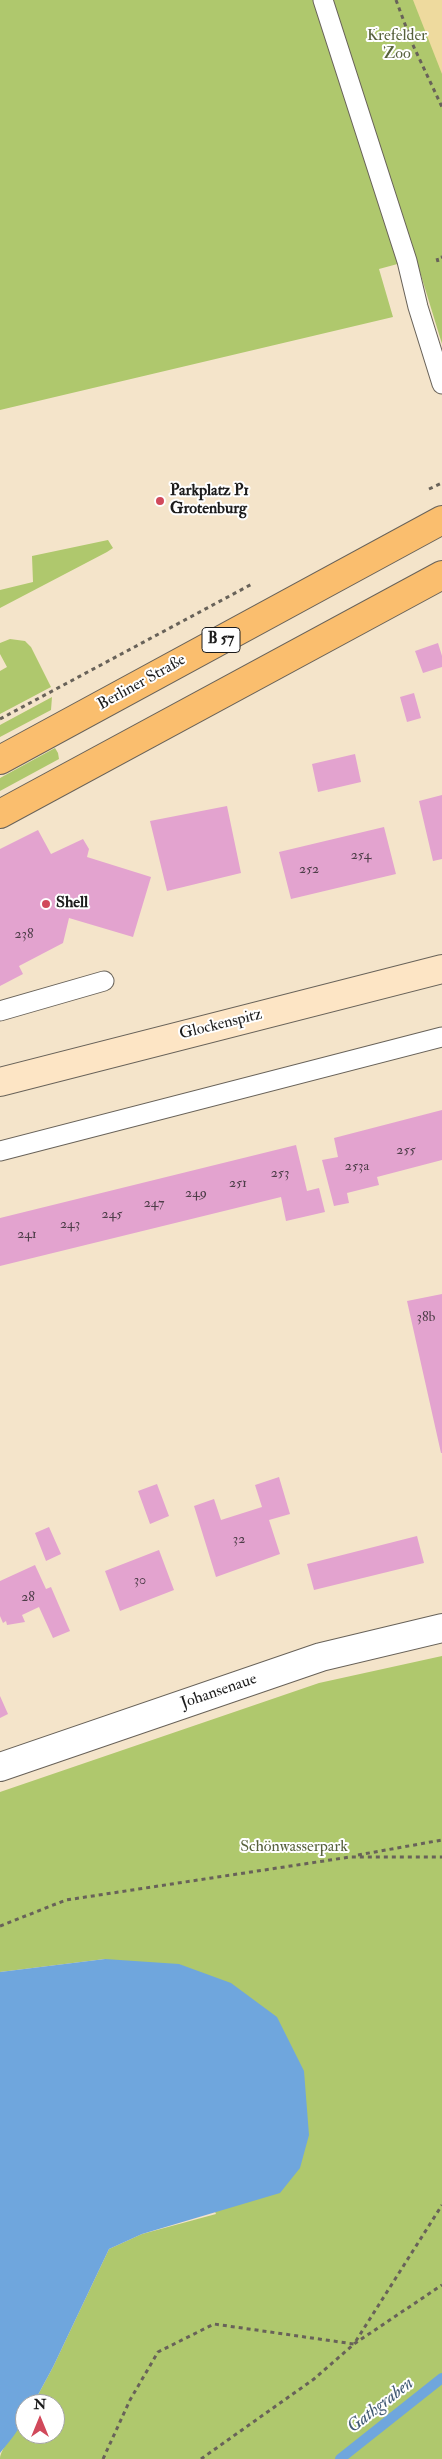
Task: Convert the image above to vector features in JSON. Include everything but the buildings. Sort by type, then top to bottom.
[{"type":"main road","name":"Berliner Straße","points":[[0,760],[442,520]]},
{"type":"main road","points":[[0,814],[442,575]]},
{"type":"main road","name":"Glockenspitz","points":[[0,1082],[442,969]]},
{"type":"street","name":"Johansenaue","points":[[0,1768],[321,1657],[442,1628]]},
{"type":"lane","points":[[323,0],[408,261],[418,307],[442,384]]},
{"type":"lane","points":[[0,1011],[104,981]]},
{"type":"lane","points":[[0,1151],[442,1037]]},
{"type":"path","points":[[396,0],[412,43],[442,106]]},
{"type":"path","points":[[438,265],[437,258],[442,257]]},
{"type":"path","points":[[424,492],[442,483]]},
{"type":"path","points":[[0,719],[258,581]]},
{"type":"path","points":[[0,1926],[66,1900],[350,1857],[442,1840]]},
{"type":"path","points":[[350,1857],[442,1857]]},
{"type":"path","points":[[354,2344],[442,2205]]},
{"type":"path","points":[[201,2459],[314,2379],[354,2344],[442,2285]]},
{"type":"path","points":[[103,2459],[130,2400],[158,2352],[214,2324],[354,2344]]},
{"type":"green space","name":"Krefelder Zoo","points":[[0,0],[442,0],[442,344],[416,259],[379,269],[393,317],[0,410]]},
{"type":"green space","points":[[108,540],[113,548],[107,552],[0,608],[0,590],[33,582],[32,556]]},
{"type":"green space","points":[[10,639],[25,641],[31,647],[51,687],[0,714],[0,671],[7,667],[0,654],[0,643]]},
{"type":"green space","points":[[52,697],[51,710],[0,737],[0,725]]},
{"type":"green space","points":[[55,748],[59,759],[0,791],[0,778]]},
{"type":"green space","name":"Schönwasserpark","points":[[442,1656],[442,2459],[0,2459],[6,2444],[15,2432],[15,2444],[65,2444],[65,2394],[38,2394],[109,2249],[142,2234],[216,2214],[105,1959],[0,1972],[0,1792],[319,1683]]},
{"type":"sand","points":[[413,0],[442,0],[442,74]]},
{"type":"water","points":[[105,1959],[179,1964],[231,1983],[277,2017],[304,2071],[309,2135],[300,2168],[280,2193],[142,2234],[109,2249],[38,2394],[15,2394],[15,2434],[0,2453],[0,1972]]},
{"type":"waterway","name":"Gathgraben","points":[[340,2459],[442,2378]]},
{"type":"place","name":"Parkplatz P1 Grotenburg","points":[[160,501]]},
{"type":"place","name":"Shell","points":[[46,904]]}]
